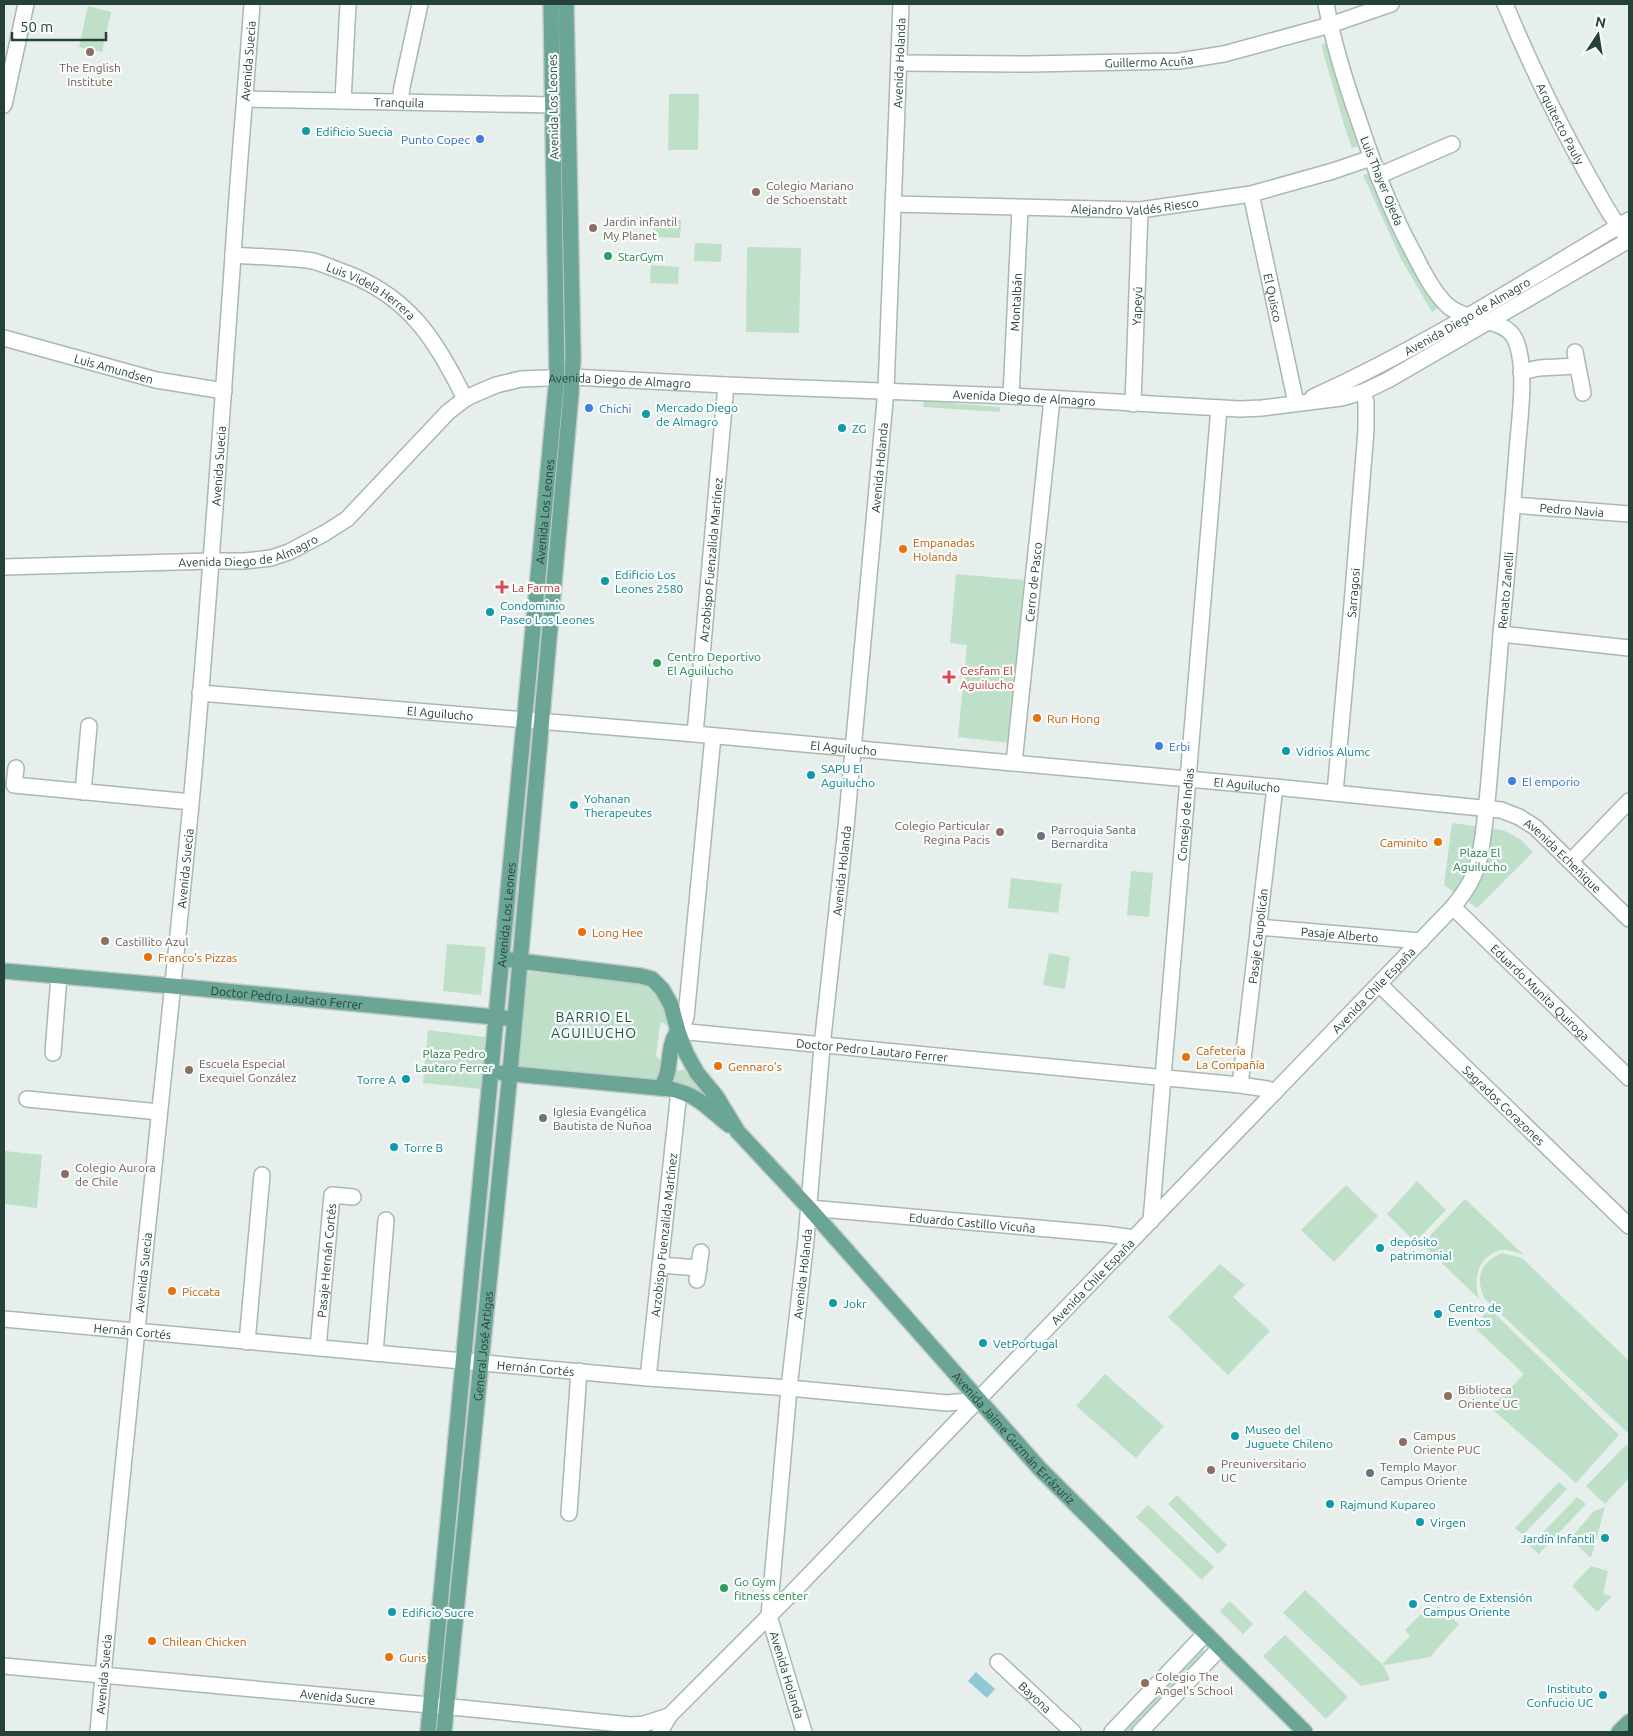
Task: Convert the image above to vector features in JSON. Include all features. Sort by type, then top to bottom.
[{"type":"main road","name":"Avenida Los Leones","points":[[497,1016],[525,720],[564,377],[553,105],[551,4]]},
{"type":"main road","name":"Avenida Los Leones","points":[[519,962],[542,722],[564,377],[566,4]]},
{"type":"main road","points":[[503,959],[617,972],[646,977],[658,984],[669,999],[677,1033],[672,1042],[665,1080],[660,1088]]},
{"type":"main road","name":"General José Artigas","points":[[444,1732],[482,1362],[519,962]]},
{"type":"main road","name":"Doctor Pedro Lautaro Ferrer","points":[[4,971],[514,1019]]},
{"type":"main road","name":"General José Artigas","points":[[428,1732],[497,1016]]},
{"type":"main road","name":"Avenida Jaime Guzmán Errázuriz","points":[[677,1033],[697,1073],[716,1096],[738,1132]]},
{"type":"main road","points":[[492,1072],[679,1091]]},
{"type":"main road","name":"Avenida Jaime Guzmán Errázuriz","points":[[679,1091],[702,1102],[738,1132],[809,1208],[1040,1469],[1305,1732]]},
{"type":"main road","points":[[1619,1732],[1629,1722]]},
{"type":"street","points":[[4,104],[26,4]]},
{"type":"street","name":"Avenida Suecia","points":[[98,1732],[136,1332],[191,802],[224,391],[252,4]]},
{"type":"street","points":[[343,101],[348,4]]},
{"type":"street","points":[[400,102],[420,4]]},
{"type":"street","name":"Avenida Holanda","points":[[804,1732],[769,1616],[789,1388],[809,1208],[822,1046],[846,827],[886,390],[901,4]]},
{"type":"street","name":"Luis Thayer Ojeda","points":[[1326,4],[1349,92],[1371,158],[1404,235],[1432,287],[1448,306],[1468,316],[1488,322]]},
{"type":"street","name":"Guillermo Acuña","points":[[900,63],[1038,64],[1179,61],[1224,54],[1330,24],[1391,4]]},
{"type":"street","name":"Arquitecto Pauly","points":[[1505,4],[1525,52],[1569,141],[1624,224],[1629,239]]},
{"type":"street","name":"Tranquila","points":[[245,99],[553,105]]},
{"type":"street","points":[[1378,176],[1452,144]]},
{"type":"street","name":"Alejandro Valdés Riesco","points":[[894,204],[1140,210],[1251,194],[1333,171],[1371,158]]},
{"type":"street","name":"El Quisco","points":[[1251,194],[1298,403]]},
{"type":"street","name":"Montalbán","points":[[1011,396],[1020,208]]},
{"type":"street","name":"Yapeyú","points":[[1133,404],[1140,210]]},
{"type":"street","name":"Avenida Diego de Almagro","points":[[1298,403],[1389,360],[1624,224]]},
{"type":"street","name":"Avenida Diego de Almagro","points":[[4,567],[211,561],[245,562],[271,558],[304,545],[347,519],[448,412],[465,399],[486,389],[509,382],[534,378],[564,377],[886,390],[1219,408],[1262,408],[1341,398],[1363,392],[1388,380],[1516,307],[1629,239]]},
{"type":"street","name":"Luis Videla Herrera","points":[[233,255],[314,262],[361,278],[389,296],[416,320],[437,348],[465,399]]},
{"type":"street","points":[[1512,334],[1510,318],[1516,307]]},
{"type":"street","points":[[1488,322],[1504,328],[1512,334]]},
{"type":"street","name":"Renato Zanelli","points":[[1486,809],[1513,505],[1521,372],[1518,347],[1512,334]]},
{"type":"street","name":"Luis Amundsen","points":[[4,338],[156,380],[224,391]]},
{"type":"street","points":[[1521,372],[1576,359],[1583,393]]},
{"type":"street","name":"Arzobispo Fuenzalida Martínez","points":[[695,734],[726,385]]},
{"type":"street","name":"Sarragosi","points":[[1335,793],[1366,430],[1366,402],[1363,392]]},
{"type":"street","name":"Cerro de Pasco","points":[[1014,763],[1052,399]]},
{"type":"street","name":"Consejo de Indias","points":[[1151,1221],[1219,408]]},
{"type":"street","name":"Pedro Navia","points":[[1513,505],[1629,514]]},
{"type":"street","points":[[1501,634],[1629,648]]},
{"type":"street","name":"El Aguilucho","points":[[200,693],[695,734],[1275,787],[1486,809]]},
{"type":"street","points":[[83,792],[89,726]]},
{"type":"street","points":[[677,1033],[686,1017],[713,736]]},
{"type":"street","points":[[16,768],[14,785],[191,802]]},
{"type":"street","name":"Pasaje Caupolicán","points":[[1240,1085],[1275,787]]},
{"type":"street","points":[[1571,861],[1629,801]]},
{"type":"street","name":"Avenida Echeñique","points":[[1486,809],[1510,813],[1527,821],[1571,861],[1629,919]]},
{"type":"street","name":"Avenida Chile España","points":[[660,1732],[669,1716],[769,1616],[1453,908],[1467,890],[1475,872],[1480,856],[1486,809]]},
{"type":"street","name":"Eduardo Munita Quiroga","points":[[1453,908],[1629,1078]]},
{"type":"street","name":"Pasaje Alberto","points":[[1258,927],[1421,941]]},
{"type":"street","points":[[53,1053],[59,976]]},
{"type":"street","name":"Sagrados Corazones","points":[[1379,984],[1629,1226]]},
{"type":"street","name":"Doctor Pedro Lautaro Ferrer","points":[[677,1033],[1240,1085],[1275,1092]]},
{"type":"street","name":"Arzobispo Fuenzalida Martínez","points":[[648,1378],[679,1091]]},
{"type":"street","points":[[27,1099],[159,1112]]},
{"type":"street","points":[[247,1342],[262,1175]]},
{"type":"street","name":"Pasaje Hernán Cortés","points":[[318,1348],[332,1195],[353,1197]]},
{"type":"street","name":"Eduardo Castillo Vicuña","points":[[809,1208],[1134,1238]]},
{"type":"street","points":[[374,1353],[386,1220]]},
{"type":"street","points":[[660,1265],[698,1274],[700,1252]]},
{"type":"street","name":"Hernán Cortés","points":[[4,1319],[648,1378],[789,1388],[947,1404],[978,1400]]},
{"type":"street","points":[[569,1513],[579,1371]]},
{"type":"street","points":[[1112,1732],[1205,1634]]},
{"type":"street","points":[[1140,1732],[1220,1648]]},
{"type":"street","name":"Bayona","points":[[998,1662],[1074,1732]]},
{"type":"street","name":"Avenida Sucre","points":[[4,1666],[431,1705],[635,1729],[669,1716]]},
{"type":"green space","points":[[88,6],[111,12],[102,52],[79,47]]},
{"type":"green space","points":[[1327,43],[1358,146],[1352,148],[1321,45]]},
{"type":"green space","points":[[669,94],[699,94],[698,150],[668,150]]},
{"type":"green space","points":[[1369,172],[1401,242],[1438,308],[1432,312],[1401,259],[1363,175]]},
{"type":"green space","points":[[654,219],[681,220],[680,238],[653,237]]},
{"type":"green space","points":[[695,243],[722,244],[721,262],[694,261]]},
{"type":"green space","points":[[747,247],[801,248],[799,333],[746,332]]},
{"type":"green space","points":[[651,265],[679,267],[678,284],[650,283]]},
{"type":"green space","points":[[562,401],[564,401],[538,692],[534,691]]},
{"type":"green space","points":[[924,401],[1000,407],[1000,412],[923,407]]},
{"type":"green space","points":[[956,574],[1024,580],[1009,743],[958,737],[967,645],[950,643]]},
{"type":"green space","points":[[530,745],[533,745],[515,937],[512,937]]},
{"type":"green space","name":"Plaza El Aguilucho","points":[[1452,823],[1503,830],[1520,839],[1533,852],[1477,908],[1444,885]]},
{"type":"green space","points":[[1131,871],[1153,873],[1149,917],[1127,915]]},
{"type":"green space","points":[[1011,878],[1062,884],[1058,913],[1008,908]]},
{"type":"green space","points":[[447,944],[486,947],[481,995],[443,991]]},
{"type":"green space","points":[[1049,953],[1070,957],[1065,989],[1043,985]]},
{"type":"green space","points":[[529,972],[636,982],[653,989],[662,999],[671,1030],[662,1022],[660,1025],[656,1056],[664,1063],[660,1079],[653,1081],[520,1069],[517,1063],[525,976]]},
{"type":"green space","name":"Plaza Pedro Lautaro Ferrer","points":[[428,1030],[485,1037],[481,1089],[423,1083]]},
{"type":"green space","points":[[685,1069],[703,1093],[673,1083],[671,1080],[672,1070]]},
{"type":"green space","points":[[5,1151],[42,1155],[37,1208],[4,1204]]},
{"type":"green space","points":[[1417,1181],[1446,1210],[1415,1242],[1387,1214]]},
{"type":"green space","points":[[1346,1185],[1378,1216],[1334,1262],[1301,1230]]},
{"type":"green space","points":[[1465,1199],[1524,1255],[1501,1250],[1487,1258],[1482,1263],[1477,1277],[1479,1299],[1422,1244]]},
{"type":"green space","points":[[1502,1253],[1522,1258],[1629,1361],[1629,1434],[1485,1299],[1480,1284],[1484,1266]]},
{"type":"green space","points":[[1220,1264],[1245,1285],[1233,1297],[1270,1331],[1228,1375],[1168,1317]]},
{"type":"green space","points":[[1490,1309],[1619,1435],[1576,1483],[1491,1408],[1524,1374],[1473,1326]]},
{"type":"green space","points":[[1105,1374],[1164,1426],[1136,1458],[1076,1406]]},
{"type":"green space","points":[[1626,1445],[1629,1447],[1629,1478],[1605,1504],[1586,1486]]},
{"type":"green space","points":[[1559,1482],[1567,1489],[1523,1535],[1515,1528]]},
{"type":"green space","points":[[1177,1495],[1227,1545],[1218,1554],[1168,1504]]},
{"type":"green space","points":[[1577,1497],[1586,1504],[1539,1554],[1530,1546]]},
{"type":"green space","points":[[1148,1505],[1214,1567],[1202,1580],[1136,1517]]},
{"type":"green space","points":[[1605,1507],[1591,1558],[1570,1539],[1594,1511]]},
{"type":"green space","points":[[1591,1566],[1608,1571],[1603,1594],[1612,1596],[1597,1612],[1572,1586]]},
{"type":"green space","points":[[1305,1590],[1384,1666],[1390,1680],[1361,1686],[1283,1613]]},
{"type":"green space","points":[[1230,1601],[1253,1624],[1243,1634],[1220,1611]]},
{"type":"green space","points":[[1438,1606],[1459,1624],[1430,1657],[1385,1665],[1383,1663],[1410,1636],[1405,1630],[1424,1611],[1429,1615]]},
{"type":"green space","points":[[1285,1635],[1348,1697],[1326,1719],[1263,1656]]},
{"type":"green space","points":[[1200,1648],[1204,1649],[1205,1653],[1129,1732],[1120,1732]]},
{"type":"water","points":[[976,1672],[995,1689],[987,1698],[968,1681]]},
{"type":"place","name":"The English Institute","points":[[90,52]]},
{"type":"place","name":"Edificio Suecia","points":[[306,131]]},
{"type":"place","name":"Punto Copec","points":[[480,139]]},
{"type":"place","name":"Colegio Mariano de Schoenstatt","points":[[756,192]]},
{"type":"place","name":"Jardin infantil My Planet","points":[[593,228]]},
{"type":"place","name":"StarGym","points":[[608,256]]},
{"type":"place","name":"Chichi","points":[[589,408]]},
{"type":"place","name":"Mercado Diego de Almagro","points":[[646,414]]},
{"type":"place","name":"ZG","points":[[842,428]]},
{"type":"place","name":"Empanadas Holanda","points":[[903,549]]},
{"type":"place","name":"Edificio Los Leones 2580","points":[[605,581]]},
{"type":"place","name":"La Farma","points":[[502,587]]},
{"type":"place","name":"Condominio Paseo Los Leones","points":[[490,612]]},
{"type":"place","name":"Centro Deportivo El Aguilucho","points":[[657,663]]},
{"type":"place","name":"Cesfam El Aguilucho","points":[[949,677]]},
{"type":"place","name":"Run Hong","points":[[1037,718]]},
{"type":"place","name":"Erbi","points":[[1159,746]]},
{"type":"place","name":"Vidrios Alumc","points":[[1286,751]]},
{"type":"place","name":"SAPU El Aguilucho","points":[[811,775]]},
{"type":"place","name":"El emporio","points":[[1512,781]]},
{"type":"place","name":"Yohanan Therapeutes","points":[[574,805]]},
{"type":"place","name":"Colegio Particular Regina Pacis","points":[[1000,832]]},
{"type":"place","name":"Parroquia Santa Bernardita","points":[[1041,836]]},
{"type":"place","name":"Caminito","points":[[1438,842]]},
{"type":"place","name":"Long Hee","points":[[582,932]]},
{"type":"place","name":"Castillito Azul","points":[[105,941]]},
{"type":"place","name":"Franco's Pizzas","points":[[148,957]]},
{"type":"place","name":"Cafetería La Compañía","points":[[1186,1057]]},
{"type":"place","name":"Gennaro's","points":[[718,1066]]},
{"type":"place","name":"Escuela Especial Exequiel González","points":[[189,1070]]},
{"type":"place","name":"Torre A","points":[[406,1079]]},
{"type":"place","name":"Iglesia Evangélica Bautista de Ñuñoa","points":[[543,1118]]},
{"type":"place","name":"Torre B","points":[[394,1147]]},
{"type":"place","name":"Colegio Aurora de Chile","points":[[65,1174]]},
{"type":"place","name":"depósito patrimonial","points":[[1380,1248]]},
{"type":"place","name":"Piccata","points":[[172,1291]]},
{"type":"place","name":"Jokr","points":[[833,1303]]},
{"type":"place","name":"Centro de Eventos","points":[[1438,1314]]},
{"type":"place","name":"VetPortugal","points":[[983,1343]]},
{"type":"place","name":"Biblioteca Oriente UC","points":[[1448,1396]]},
{"type":"place","name":"Museo del Juguete Chileno","points":[[1235,1436]]},
{"type":"place","name":"Campus Oriente PUC","points":[[1403,1442]]},
{"type":"place","name":"Preuniversitario UC","points":[[1211,1470]]},
{"type":"place","name":"Templo Mayor Campus Oriente","points":[[1370,1473]]},
{"type":"place","name":"Rajmund Kupareo","points":[[1330,1504]]},
{"type":"place","name":"Virgen","points":[[1420,1522]]},
{"type":"place","name":"Jardín Infantil","points":[[1605,1538]]},
{"type":"place","name":"Go Gym fitness center","points":[[724,1588]]},
{"type":"place","name":"Centro de Extensión Campus Oriente","points":[[1413,1604]]},
{"type":"place","name":"Edificio Sucre","points":[[392,1612]]},
{"type":"place","name":"Chilean Chicken","points":[[152,1641]]},
{"type":"place","name":"Guris","points":[[389,1657]]},
{"type":"place","name":"Colegio The Angel's School","points":[[1145,1683]]},
{"type":"place","name":"Instituto Confucio UC","points":[[1603,1695]]},
{"type":"district","name":"BARRIO EL AGUILUCHO","points":[[594,1026]]}]
